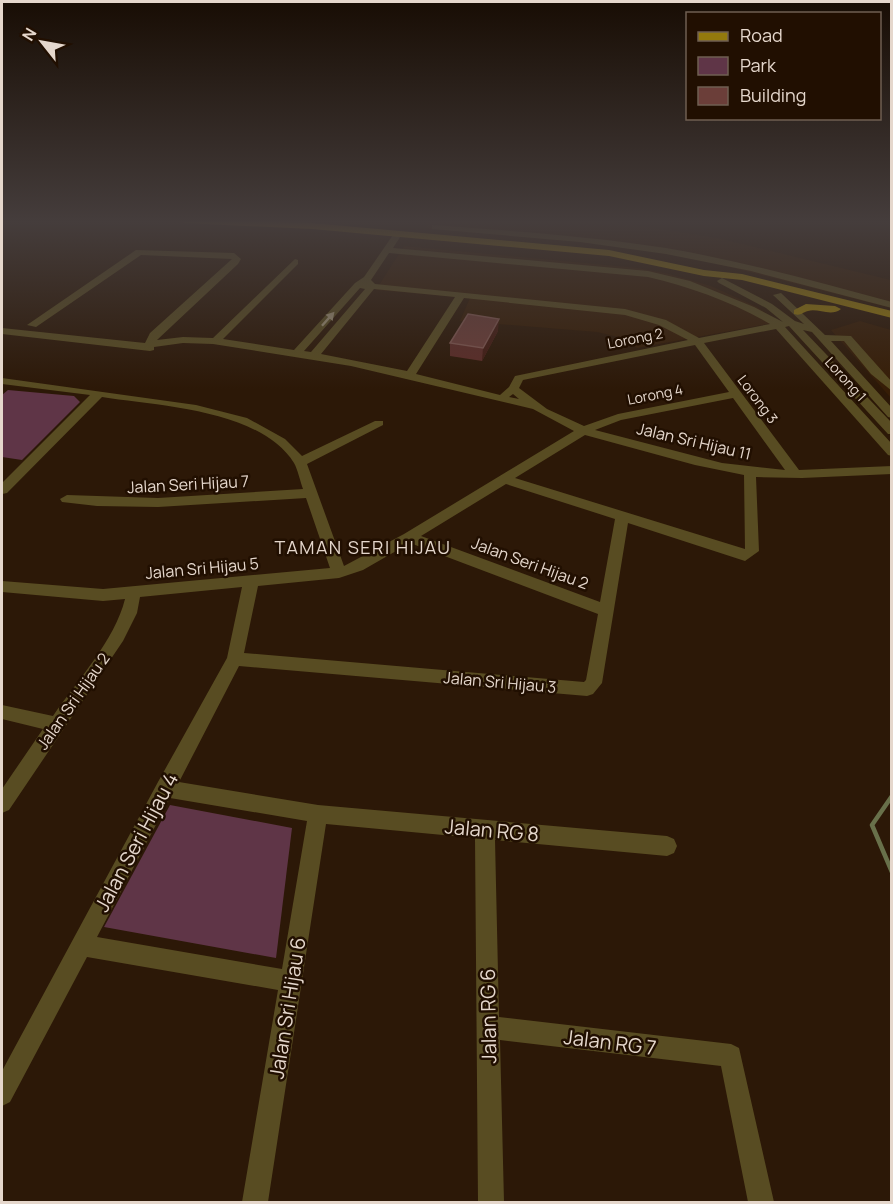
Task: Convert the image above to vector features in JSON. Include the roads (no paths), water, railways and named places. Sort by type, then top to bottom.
[{"type":"main road","points":[[716,276],[778,295],[891,323]]},
{"type":"main road","points":[[723,278],[742,277],[891,315]]},
{"type":"main road","points":[[798,312],[810,307],[840,309]]},
{"type":"street","points":[[32,325],[104,276]]},
{"type":"street","points":[[147,346],[154,335],[220,276]]},
{"type":"street","points":[[216,341],[281,276]]},
{"type":"street","points":[[314,356],[370,276]]},
{"type":"street","name":"Lorong 1","points":[[657,276],[687,283],[741,305],[778,326],[891,452]]},
{"type":"street","points":[[742,277],[763,276]]},
{"type":"street","points":[[775,276],[799,291]]},
{"type":"street","points":[[781,276],[891,304]]},
{"type":"street","points":[[723,278],[769,306],[791,323],[891,431]]},
{"type":"street","points":[[366,283],[604,309],[661,320],[697,341]]},
{"type":"street","points":[[297,353],[366,283]]},
{"type":"street","points":[[410,375],[462,294]]},
{"type":"street","points":[[778,295],[798,312],[887,404],[891,415]]},
{"type":"street","points":[[791,323],[798,312]]},
{"type":"street","points":[[791,323],[818,334],[846,338],[891,388]]},
{"type":"street","name":"Lorong 2","points":[[494,398],[508,394],[520,378],[791,323]]},
{"type":"street","points":[[166,326],[172,333],[170,344]]},
{"type":"street","name":"Jalan Sri Hijau 11","points":[[2,331],[147,346],[216,341],[297,353],[410,375],[533,406]]},
{"type":"street","name":"Lorong 3","points":[[697,341],[795,474]]},
{"type":"street","points":[[2,381],[196,408],[243,420],[281,442],[300,462],[339,573]]},
{"type":"street","name":"Jalan Sri Hijau 11","points":[[513,389],[533,406],[582,431],[722,467],[750,472],[795,474],[889,471]]},
{"type":"street","points":[[2,490],[99,393]]},
{"type":"street","name":"Lorong 4","points":[[582,431],[618,417],[736,394]]},
{"type":"street","points":[[300,462],[379,423]]},
{"type":"street","name":"Jalan Sri Hijau 5","points":[[2,586],[104,595],[339,573],[358,567],[582,431]]},
{"type":"street","points":[[2,470],[17,475]]},
{"type":"street","points":[[505,479],[740,555],[749,555],[752,550],[750,472]]},
{"type":"street","name":"Jalan Seri Hijau 7","points":[[67,499],[109,504],[154,504],[310,493]]},
{"type":"street","name":"Jalan Sri Hijau 3","points":[[235,659],[587,689],[594,683],[622,516]]},
{"type":"street","name":"Jalan Seri Hijau 2","points":[[409,537],[605,610]]},
{"type":"street","name":"Jalan Seri Hijau 4","points":[[2,1094],[235,659],[251,582]]},
{"type":"street","name":"Jalan Sri Hijau 2","points":[[2,804],[117,637],[129,613],[134,592]]},
{"type":"street","points":[[2,712],[57,725]]},
{"type":"street","name":"Jalan RG 8","points":[[164,788],[318,814],[666,846]]},
{"type":"street","name":"Jalan Sri Hijau 6","points":[[255,1203],[318,814]]},
{"type":"street","name":"Jalan RG 6","points":[[485,829],[491,1203]]},
{"type":"street","points":[[81,945],[291,981]]},
{"type":"street","name":"Jalan RG 7","points":[[488,1027],[731,1056],[761,1203]]},
{"type":"waterway","points":[[892,796],[872,825],[892,872]]},
{"type":"district","name":"TAMAN SERI HIJAU","points":[[363,547]]}]
